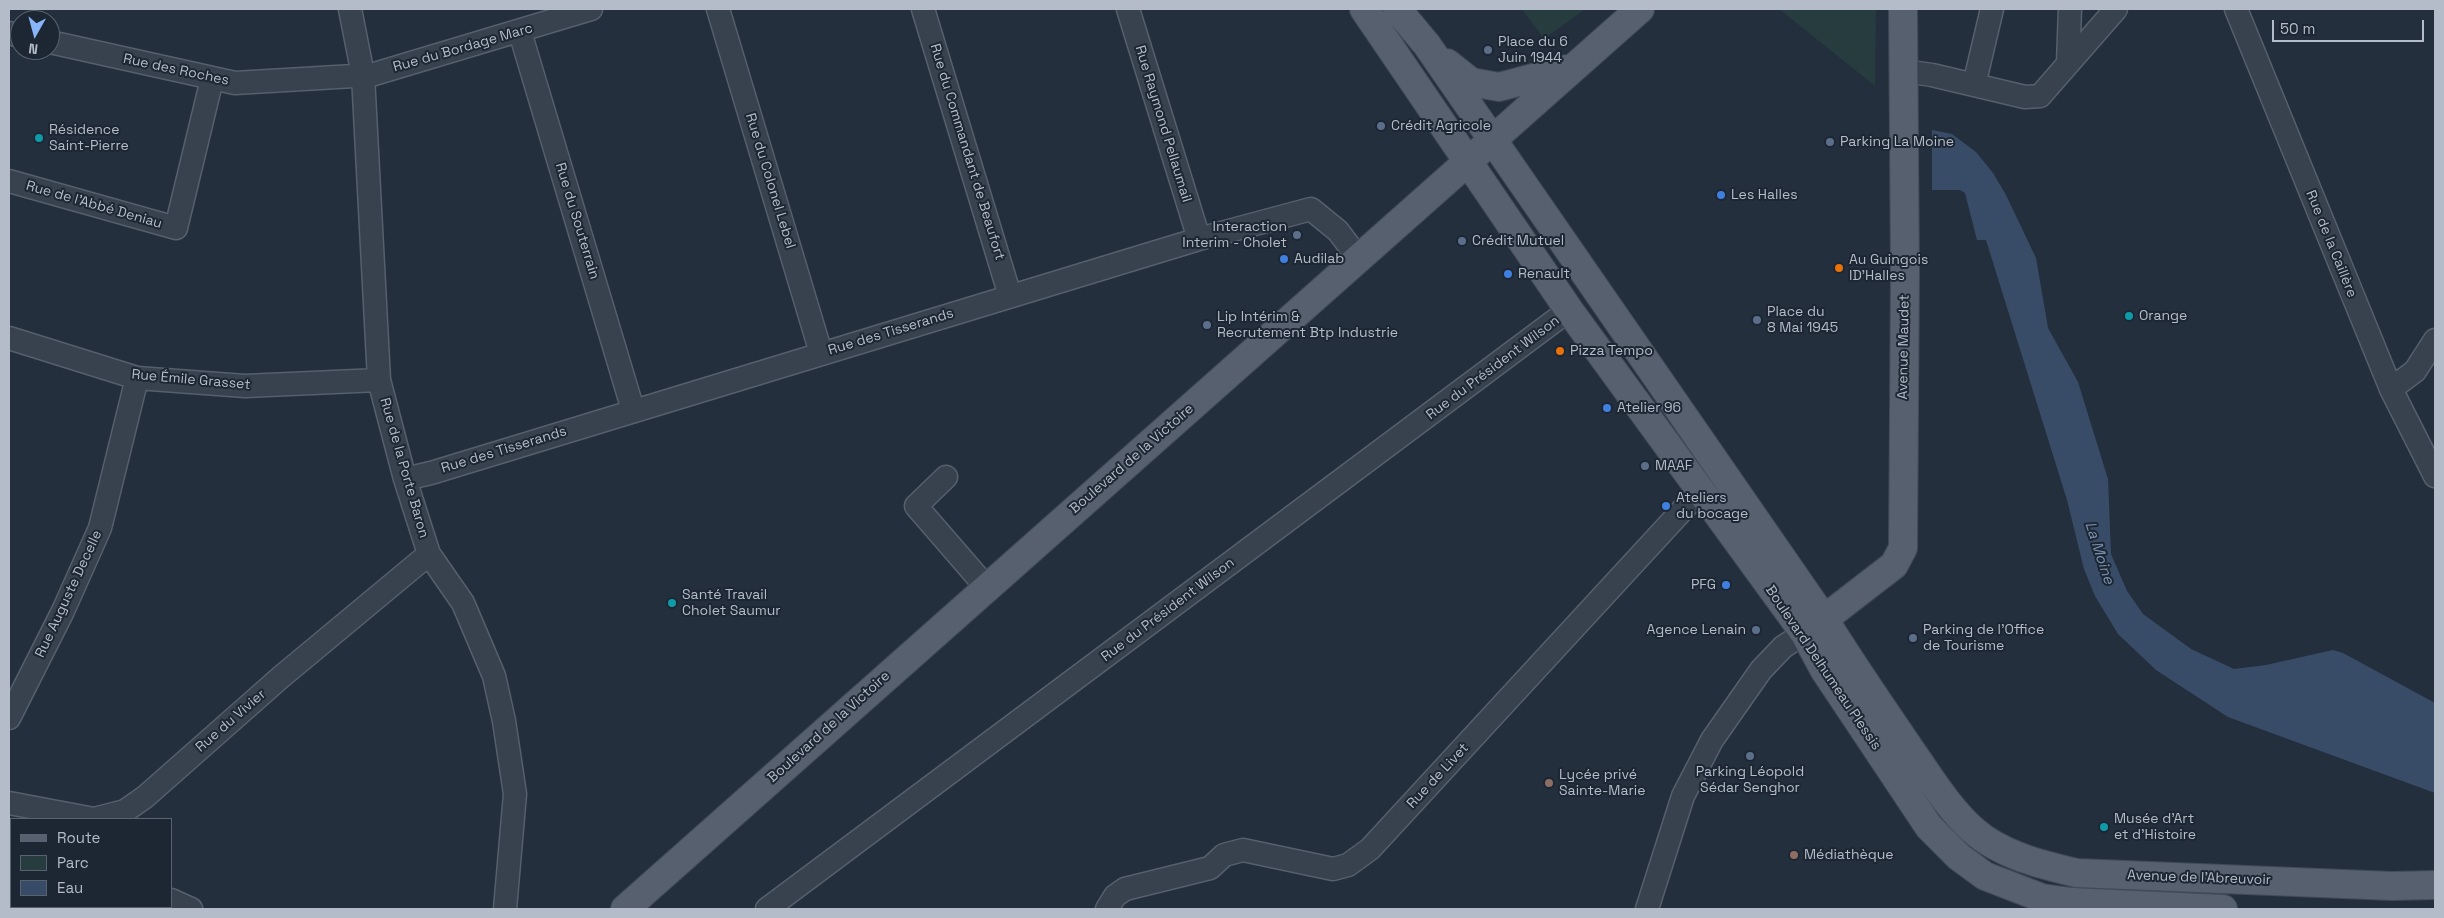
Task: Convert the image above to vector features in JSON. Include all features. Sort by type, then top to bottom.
[{"type":"main road","name":"Boulevard Delhumeau Plessis","points":[[1364,9],[1569,310],[1700,491],[1814,626],[1847,656],[1934,783],[1973,830]]},
{"type":"main road","name":"Boulevard Delhumeau Plessis","points":[[1397,9],[1427,46],[1492,141],[1814,626],[1824,671],[1930,827],[1959,858]]},
{"type":"main road","name":"Boulevard de la Victoire","points":[[625,909],[1640,9]]},
{"type":"main road","name":"Avenue Maudet","points":[[1814,626],[1894,565],[1903,548],[1903,9]]},
{"type":"main road","points":[[1427,46],[1458,74],[1471,82],[1484,86],[1498,87],[1573,68]]},
{"type":"main road","name":"Avenue de l’Abreuvoir","points":[[1973,830],[2007,851],[2046,866],[2077,873],[2392,886],[2435,885]]},
{"type":"main road","points":[[1959,858],[1985,876],[2042,898],[2071,902],[2223,909]]},
{"type":"street","name":"Rue de la Porte Baron","points":[[350,9],[363,75],[379,380],[405,478],[429,554],[463,603],[494,676],[504,720],[515,794],[505,909]]},
{"type":"street","name":"Rue du Bordage Marc","points":[[363,75],[371,75],[520,32],[591,9]]},
{"type":"street","name":"Rue du Colonel Lebel","points":[[718,9],[821,353]]},
{"type":"street","name":"Rue du Commandant de Beaufort","points":[[923,9],[1010,296]]},
{"type":"street","name":"Rue Raymond Pellaumail","points":[[1128,9],[1199,239]]},
{"type":"street","points":[[1974,85],[1992,9]]},
{"type":"street","points":[[2068,63],[2070,9]]},
{"type":"street","points":[[1904,71],[2025,97],[2040,96],[2116,9]]},
{"type":"street","name":"Rue de la Caillère","points":[[2236,9],[2391,389],[2435,476]]},
{"type":"street","name":"Rue du Souterrain","points":[[520,32],[633,410]]},
{"type":"street","name":"Rue des Roches","points":[[60,44],[235,84],[363,75]]},
{"type":"street","name":"Rue de l’Abbé Deniau","points":[[9,181],[176,228],[212,79]]},
{"type":"street","name":"Rue des Tisserands","points":[[405,478],[431,473],[1199,239],[1310,209],[1338,230],[1359,259]]},
{"type":"street","name":"Rue du Président Wilson","points":[[767,909],[1569,310]]},
{"type":"street","name":"Rue Émile Grasset","points":[[9,338],[136,378],[246,386],[379,380]]},
{"type":"street","points":[[2391,389],[2415,370],[2435,340]]},
{"type":"street","name":"Rue Auguste Decelle","points":[[9,718],[63,611],[100,528],[136,378]]},
{"type":"street","points":[[946,477],[916,506],[986,588]]},
{"type":"street","name":"Rue de Livet","points":[[1107,909],[1115,896],[1125,888],[1210,868],[1224,855],[1243,850],[1334,869],[1348,865],[1370,849],[1700,491]]},
{"type":"street","name":"Rue du Vivier","points":[[98,818],[125,811],[145,797],[281,677],[429,554]]},
{"type":"street","points":[[1647,909],[1683,796],[1704,754],[1736,702],[1761,670],[1783,647],[1814,626]]},
{"type":"street","name":"Rue du Vivier","points":[[9,803],[89,818]]},
{"type":"street","points":[[1959,858],[1973,830]]},
{"type":"street","points":[[172,900],[191,909]]},
{"type":"green space","points":[[1522,9],[1585,9],[1544,39]]},
{"type":"green space","points":[[1779,9],[1876,9],[1875,86]]},
{"type":"water","name":"La Moine","points":[[1932,130],[1952,134],[1976,152],[1993,173],[2006,195],[2036,258],[2048,328],[2078,382],[2108,479],[2111,554],[2127,591],[2143,614],[2191,649],[2234,669],[2266,665],[2333,650],[2343,653],[2435,703],[2435,793],[2228,717],[2156,670],[2118,634],[2095,596],[2084,569],[2067,500],[1986,240],[1977,240],[1965,193],[1960,190],[1932,190]]},
{"type":"place","name":"Place du 6 Juin 1944","points":[[1488,50]]},
{"type":"place","name":"Crédit Agricole","points":[[1381,126]]},
{"type":"place","name":"Résidence Saint-Pierre","points":[[39,138]]},
{"type":"place","name":"Parking La Moine","points":[[1830,142]]},
{"type":"place","name":"Les Halles","points":[[1721,195]]},
{"type":"place","name":"Interaction Interim - Cholet","points":[[1297,235]]},
{"type":"place","name":"Crédit Mutuel","points":[[1462,241]]},
{"type":"place","name":"Audilab","points":[[1284,259]]},
{"type":"place","name":"Au Guingois ID’Halles","points":[[1839,268]]},
{"type":"place","name":"Renault","points":[[1508,274]]},
{"type":"place","name":"Orange","points":[[2129,316]]},
{"type":"place","name":"Place du 8 Mai 1945","points":[[1757,320]]},
{"type":"place","name":"Lip Intérim & Recrutement Btp Industrie","points":[[1207,325]]},
{"type":"place","name":"Pizza Tempo","points":[[1560,351]]},
{"type":"place","name":"Atelier 96","points":[[1607,408]]},
{"type":"place","name":"MAAF","points":[[1645,466]]},
{"type":"place","name":"Ateliers du bocage","points":[[1666,506]]},
{"type":"place","name":"PFG","points":[[1726,585]]},
{"type":"place","name":"Santé Travail Cholet Saumur","points":[[672,603]]},
{"type":"place","name":"Agence Lenain","points":[[1756,630]]},
{"type":"place","name":"Parking de l’Office de Tourisme","points":[[1913,638]]},
{"type":"place","name":"Parking Léopold Sédar Senghor","points":[[1750,756]]},
{"type":"place","name":"Lycée privé Sainte-Marie","points":[[1549,783]]},
{"type":"place","name":"Musée d’Art et d’Histoire","points":[[2104,827]]},
{"type":"place","name":"Médiathèque","points":[[1794,855]]}]
